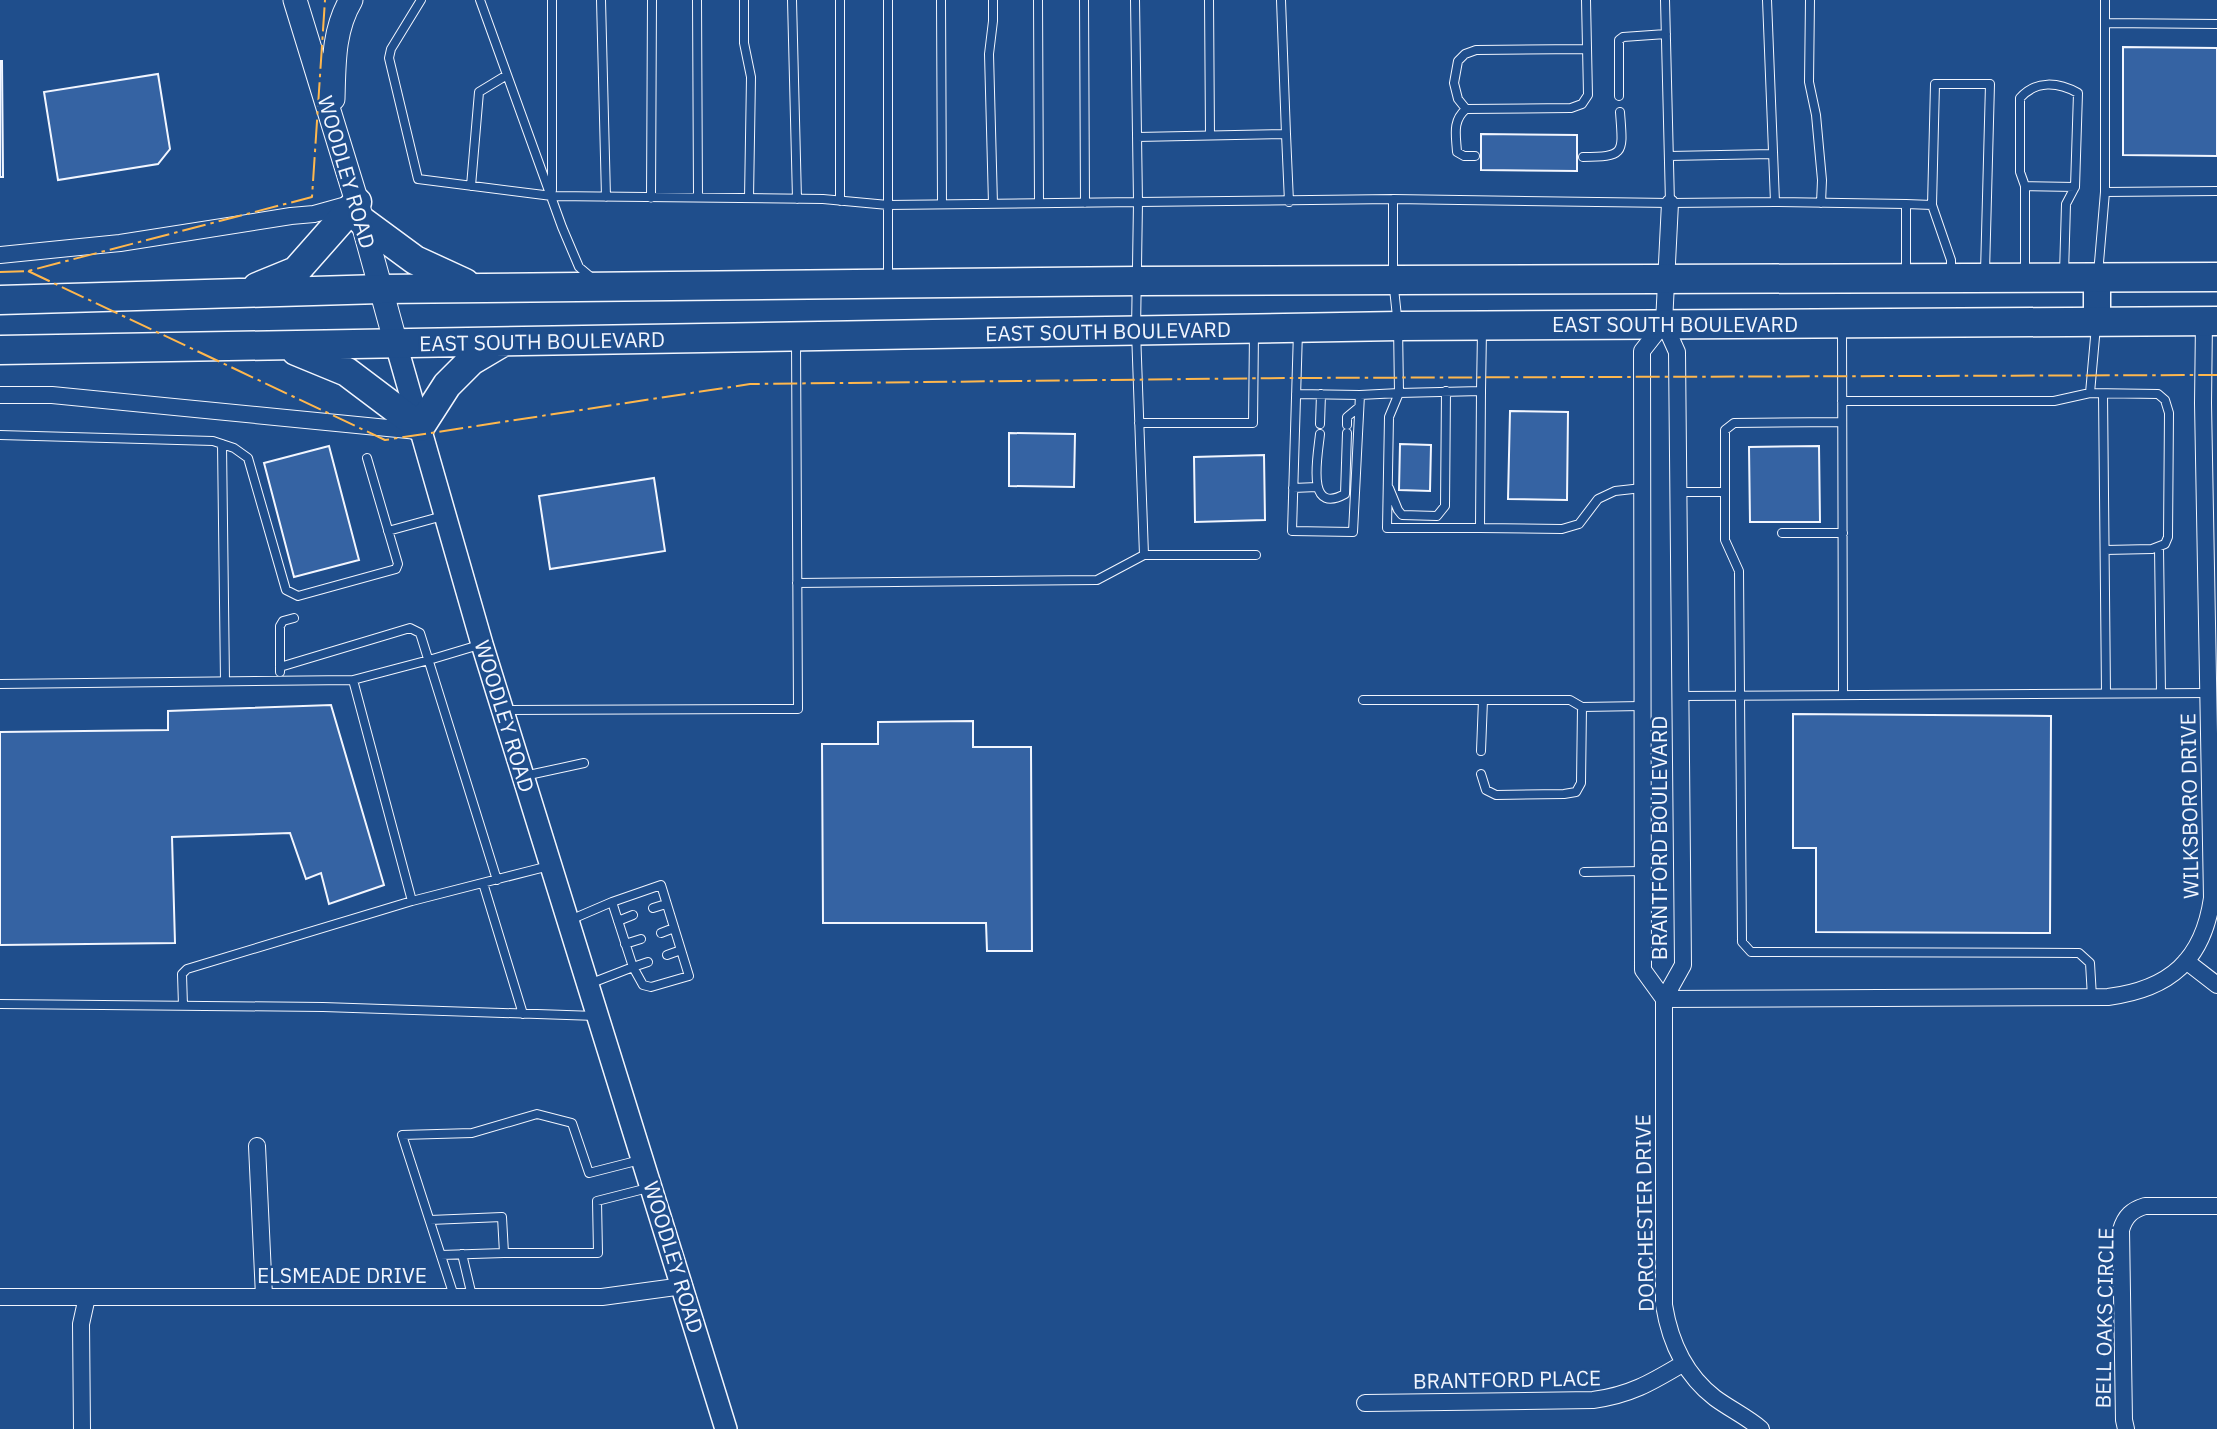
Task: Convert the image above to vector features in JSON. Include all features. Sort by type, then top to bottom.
[{"type":"highway","points":[[242,293],[296,271],[360,212],[415,260],[478,288]]},
{"type":"highway","points":[[0,300],[381,289],[602,286],[1393,279],[2217,277]]},
{"type":"highway","name":"EAST SOUTH BOULEVARD","points":[[0,350],[1398,326],[2211,321]]},
{"type":"highway","points":[[284,346],[347,372],[420,429],[447,385],[471,361],[504,341]]},
{"type":"main road","name":"WOODLEY ROAD","points":[[295,0],[360,212],[396,344]]},
{"type":"main road","points":[[333,123],[334,61],[341,17],[351,0]]},
{"type":"main road","points":[[2097,321],[2098,277]]},
{"type":"street","name":"BRANTFORD BOULEVARD","points":[[1664,323],[1642,351],[1642,705],[1643,970],[1664,999],[1683,965],[1677,352],[1664,323],[1670,203]]},
{"type":"street","points":[[0,255],[120,243],[292,216],[360,212]]},
{"type":"street","name":"WILKSBORO DRIVE","points":[[1664,999],[2092,997],[2134,994],[2168,978],[2186,961],[2202,937],[2209,919],[2212,898],[2208,693],[2212,629],[2211,321]]},
{"type":"street","name":"WOODLEY ROAD","points":[[396,344],[482,644],[726,1429]]},
{"type":"street","points":[[0,395],[52,395],[420,429]]},
{"type":"street","points":[[2186,961],[2217,985]]},
{"type":"street","name":"DORCHESTER DRIVE","points":[[1664,999],[1664,1305],[1672,1342],[1697,1383],[1760,1429]]},
{"type":"street","points":[[257,1146],[264,1296]]},
{"type":"street","name":"BELL OAKS CIRCLE","points":[[2126,1429],[2121,1230],[2124,1221],[2137,1209],[2145,1206],[2217,1206]]},
{"type":"street","name":"ELSMEADE DRIVE","points":[[0,1297],[602,1297],[683,1286]]},
{"type":"street","points":[[82,1429],[81,1324],[87,1297]]},
{"type":"street","name":"BRANTFORD PLACE","points":[[1365,1404],[1593,1400],[1615,1397],[1639,1389],[1684,1363]]},
{"type":"lane","points":[[421,0],[388,58],[418,179],[552,196],[797,198],[888,205],[1393,200],[1932,205]]},
{"type":"lane","points":[[480,0],[579,267],[602,286]]},
{"type":"lane","points":[[552,0],[552,196]]},
{"type":"lane","points":[[601,0],[606,197]]},
{"type":"lane","points":[[651,198],[652,0]]},
{"type":"lane","points":[[697,0],[698,196]]},
{"type":"lane","points":[[744,0],[744,43],[751,77],[749,198]]},
{"type":"lane","points":[[792,0],[797,198]]},
{"type":"lane","points":[[840,0],[840,201]]},
{"type":"lane","points":[[887,284],[888,0]]},
{"type":"lane","points":[[941,0],[942,204]]},
{"type":"lane","points":[[993,0],[989,54],[993,204]]},
{"type":"lane","points":[[1038,0],[1040,203]]},
{"type":"lane","points":[[1084,0],[1085,203]]},
{"type":"lane","points":[[1135,0],[1138,202],[1136,331],[1144,555]]},
{"type":"lane","points":[[1209,0],[1210,135]]},
{"type":"lane","points":[[1281,0],[1289,202]]},
{"type":"lane","points":[[1475,156],[1464,156],[1457,152],[1455,124],[1458,116],[1466,109],[1571,108],[1582,104],[1588,95],[1586,0]]},
{"type":"lane","points":[[1665,0],[1670,203]]},
{"type":"lane","points":[[1767,0],[1775,202]]},
{"type":"lane","points":[[1810,0],[1809,82],[1816,115],[1822,180],[1821,202]]},
{"type":"lane","points":[[2098,277],[2105,192],[2105,0]]},
{"type":"lane","points":[[2105,23],[2217,24]]},
{"type":"lane","points":[[1619,96],[1619,40],[1623,37],[1666,34]]},
{"type":"lane","points":[[1466,109],[1458,99],[1454,83],[1458,61],[1465,54],[1476,50],[1587,49]]},
{"type":"lane","points":[[471,186],[479,92],[507,75]]},
{"type":"lane","points":[[1951,277],[1951,260],[1932,205],[1935,84],[1990,84],[1985,277]]},
{"type":"lane","points":[[2025,277],[2025,186],[2020,172],[2020,98],[2029,88],[2044,85],[2065,86],[2078,93],[2075,187],[2066,204],[2064,277]]},
{"type":"lane","points":[[1583,157],[1610,157],[1618,151],[1622,144],[1620,112]]},
{"type":"lane","points":[[1137,137],[1286,134]]},
{"type":"lane","points":[[1669,156],[1772,154]]},
{"type":"lane","points":[[2025,186],[2075,187]]},
{"type":"lane","points":[[2105,192],[2217,191]]},
{"type":"lane","points":[[1393,200],[1393,279],[1398,326],[1399,393],[1389,417],[1387,528],[1562,529],[1579,524],[1598,499],[1615,491],[1642,488]]},
{"type":"lane","points":[[1906,204],[1906,277]]},
{"type":"lane","points":[[2090,393],[2097,321]]},
{"type":"lane","points":[[1842,323],[1843,695]]},
{"type":"lane","points":[[1480,528],[1482,325]]},
{"type":"lane","points":[[1298,328],[1292,531],[1353,532],[1360,395]]},
{"type":"lane","points":[[1139,423],[1253,423],[1254,329]]},
{"type":"lane","points":[[503,710],[798,709],[796,335]]},
{"type":"lane","points":[[1388,486],[1402,514],[1437,516],[1441,513],[1445,506],[1446,391]]},
{"type":"lane","points":[[1296,394],[1481,391]]},
{"type":"lane","points":[[1842,401],[2054,401],[2090,393],[2158,394],[2165,400],[2169,413],[2169,526],[2165,544],[2159,548],[2105,550]]},
{"type":"lane","points":[[1321,394],[1317,487],[1327,499],[1345,494],[1347,417],[1359,407]]},
{"type":"lane","points":[[2103,394],[2106,693]]},
{"type":"lane","points":[[1842,422],[1734,423],[1725,430],[1725,540],[1739,571],[1742,942],[1751,952],[2079,953],[2090,963],[2092,997]]},
{"type":"lane","points":[[0,435],[213,441],[234,448],[248,458],[286,590],[298,596],[396,569],[398,564],[367,457]]},
{"type":"lane","points":[[222,444],[225,681]]},
{"type":"lane","points":[[1293,488],[1317,487]]},
{"type":"lane","points":[[1678,492],[1725,492]]},
{"type":"lane","points":[[388,531],[446,516]]},
{"type":"lane","points":[[1782,533],[1843,533]]},
{"type":"lane","points":[[2159,548],[2161,693]]},
{"type":"lane","points":[[797,583],[1097,580],[1144,555],[1256,555]]},
{"type":"lane","points":[[279,681],[280,625],[283,621],[294,618]]},
{"type":"lane","points":[[279,667],[410,628],[419,633],[497,880]]},
{"type":"lane","points":[[0,684],[353,680],[482,644]]},
{"type":"lane","points":[[353,680],[412,901]]},
{"type":"lane","points":[[1681,696],[2208,693]]},
{"type":"lane","points":[[1363,700],[1570,700],[1582,707],[1642,705]]},
{"type":"lane","points":[[1481,751],[1483,700]]},
{"type":"lane","points":[[1481,775],[1486,790],[1496,795],[1576,792],[1581,783],[1582,707]]},
{"type":"lane","points":[[524,776],[584,763]]},
{"type":"lane","points":[[183,1006],[182,974],[187,968],[412,901],[551,866]]},
{"type":"lane","points":[[1584,872],[1643,871]]},
{"type":"lane","points":[[483,883],[523,1014]]},
{"type":"lane","points":[[569,920],[612,902],[661,885],[689,976],[651,987],[643,985],[625,944],[612,902]]},
{"type":"lane","points":[[653,908],[666,904]]},
{"type":"lane","points":[[618,921],[634,915]]},
{"type":"lane","points":[[661,933],[674,928]]},
{"type":"lane","points":[[625,944],[641,939]]},
{"type":"lane","points":[[667,955],[681,950]]},
{"type":"lane","points":[[589,984],[648,962]]},
{"type":"lane","points":[[0,1004],[324,1007],[599,1016]]},
{"type":"lane","points":[[454,1297],[402,1135],[472,1133],[537,1114],[572,1123],[589,1173],[643,1159]]},
{"type":"lane","points":[[441,1255],[598,1253],[597,1201],[652,1187]]},
{"type":"lane","points":[[430,1220],[502,1217],[504,1253]]},
{"type":"lane","points":[[463,1254],[472,1297]]},
{"type":"building","points":[[2123,47],[2217,48],[2217,156],[2123,155]]},
{"type":"building","points":[[2,61],[3,177],[0,177]]},
{"type":"building","points":[[158,74],[170,149],[158,164],[58,180],[44,92]]},
{"type":"building","points":[[1481,134],[1577,135],[1577,171],[1481,170]]},
{"type":"building","points":[[1510,411],[1568,412],[1567,500],[1508,499]]},
{"type":"building","points":[[1009,433],[1075,434],[1074,487],[1009,486]]},
{"type":"building","points":[[1400,444],[1431,445],[1430,491],[1399,490]]},
{"type":"building","points":[[329,446],[359,560],[294,577],[264,463]]},
{"type":"building","points":[[1819,446],[1820,522],[1750,522],[1749,447]]},
{"type":"building","points":[[1264,455],[1265,520],[1195,522],[1194,457]]},
{"type":"building","points":[[654,478],[665,551],[550,569],[539,496]]},
{"type":"building","points":[[331,705],[384,885],[329,904],[321,873],[306,879],[290,833],[172,837],[175,943],[0,945],[0,732],[168,730],[168,711]]},
{"type":"building","points":[[1793,714],[2051,716],[2050,933],[1816,932],[1816,848],[1793,848]]},
{"type":"building","points":[[973,721],[973,747],[1031,747],[1032,951],[987,951],[986,923],[823,923],[822,744],[878,744],[878,722]]},
{"type":"power","points":[[0,272],[28,271],[312,197],[325,0]]},
{"type":"power","points":[[28,271],[385,440],[750,384],[1285,378],[2217,375]]}]
